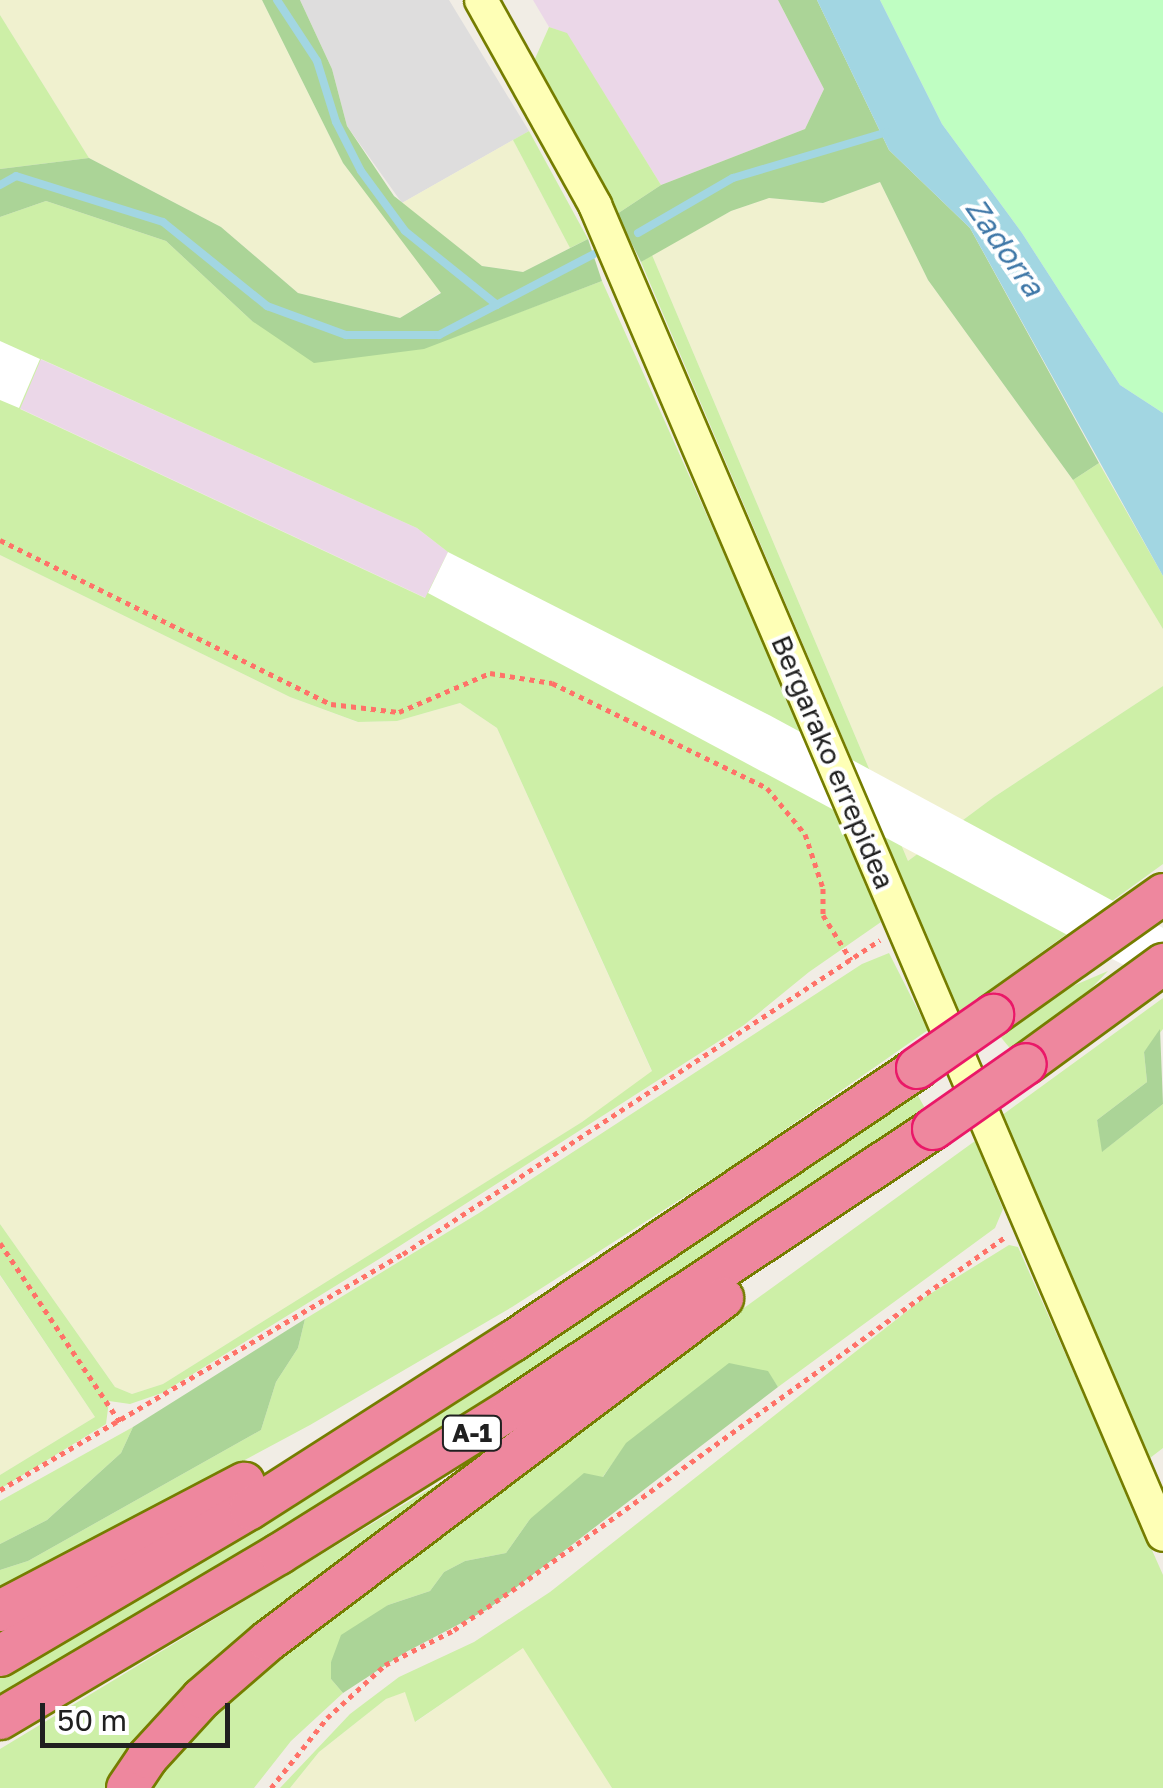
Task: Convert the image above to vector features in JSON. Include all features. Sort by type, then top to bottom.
[{"type":"highway","name":"A-1","points":[[0,1656],[250,1508],[513,1341],[993,1016],[1163,894]]},
{"type":"highway","name":"A-1","points":[[0,1718],[279,1554],[464,1438],[933,1129],[1163,964]]},
{"type":"highway","points":[[127,1788],[147,1758],[202,1698],[268,1641],[749,1278],[933,1129]]},
{"type":"highway","points":[[0,1611],[513,1341]]},
{"type":"street","name":"Bergarako errepidea","points":[[480,0],[595,205],[1163,1535]]},
{"type":"path","points":[[0,540],[332,704],[399,712],[490,673],[552,683],[767,788],[805,834],[823,888],[823,915],[851,960]]},
{"type":"path","points":[[0,1490],[403,1254],[902,924]]},
{"type":"path","points":[[271,1788],[328,1718],[386,1666],[454,1630],[520,1585],[1028,1221]]},
{"type":"path","points":[[0,1243],[120,1422]]},
{"type":"shaded area","points":[[300,0],[449,0],[529,131],[402,203],[347,126],[332,69]]},
{"type":"shaded area","points":[[533,0],[778,0],[824,89],[805,129],[661,185],[567,34],[549,27]]},
{"type":"shaded area","points":[[40,359],[417,528],[448,552],[426,598],[19,408]]},
{"type":"green space","points":[[0,0],[262,0],[343,163],[441,292],[400,318],[298,293],[221,227],[89,158],[0,15]]},
{"type":"green space","points":[[262,0],[300,0],[332,69],[347,126],[394,196],[482,266],[523,272],[588,239],[602,281],[424,349],[314,363],[252,321],[166,241],[46,201],[0,217],[0,169],[89,158],[221,227],[298,293],[400,318],[441,293],[343,163]]},
{"type":"green space","points":[[778,0],[817,0],[889,150],[970,228],[1099,463],[1073,480],[928,280],[880,182],[823,203],[769,198],[731,211],[641,262],[617,214],[661,185],[805,129],[824,89]]},
{"type":"green space","points":[[880,0],[1163,0],[1163,413],[1120,385],[1022,233],[942,124]]},
{"type":"green space","points":[[0,15],[89,158],[0,169]]},
{"type":"green space","points":[[549,27],[567,33],[661,185],[617,214],[534,61]]},
{"type":"green space","points":[[529,131],[588,239],[570,248],[513,140]]},
{"type":"green space","points":[[513,140],[570,248],[523,272],[482,266],[402,203]]},
{"type":"green space","points":[[880,182],[928,280],[1073,480],[1163,629],[1163,686],[994,797],[908,861],[652,255],[731,211],[769,198],[823,203]]},
{"type":"green space","points":[[46,201],[166,241],[252,321],[424,348],[602,281],[802,728],[881,922],[809,972],[744,1025],[384,1256],[162,1393],[130,1404],[109,1401],[106,1424],[0,1489],[0,1475],[95,1417],[0,1275],[0,1224],[115,1387],[132,1394],[163,1384],[582,1122],[652,1071],[497,728],[460,703],[397,721],[358,722],[290,697],[0,555],[0,217]],"holes":[[[41,359],[417,528],[448,552],[425,598],[20,409]]]},
{"type":"green space","points":[[652,255],[908,861],[994,797],[1163,686],[1163,864],[959,1012],[641,262]]},
{"type":"green space","points":[[1099,463],[1163,576],[1163,629],[1073,480]]},
{"type":"green space","points":[[0,555],[290,697],[357,722],[397,721],[460,703],[497,728],[652,1072],[582,1122],[163,1384],[132,1394],[115,1387],[0,1224]]},
{"type":"green space","points":[[889,953],[928,1030],[731,1167],[512,1307],[310,1425],[0,1591],[0,1570],[28,1561],[261,1430],[276,1382],[298,1348],[305,1319],[479,1213],[862,964]]},
{"type":"green space","points":[[1108,971],[1080,1000],[1013,1052],[999,1035],[1068,988]]},
{"type":"green space","points":[[1163,998],[1163,1029],[1144,1052],[1147,1082],[1097,1120],[1103,1151],[1163,1104],[1163,1448],[1150,1458],[1001,1116]]},
{"type":"green space","points":[[1160,1029],[1163,1104],[1102,1152],[1097,1120],[1147,1082],[1144,1052]]},
{"type":"green space","points":[[917,1094],[926,1110],[508,1392],[0,1699],[0,1677],[276,1514]]},
{"type":"green space","points":[[975,1141],[1003,1209],[995,1228],[778,1387],[767,1371],[627,1443],[602,1478],[530,1519],[506,1553],[465,1561],[444,1572],[430,1591],[388,1605],[331,1662],[331,1679],[343,1693],[291,1741],[254,1788],[146,1788],[202,1720],[258,1672],[708,1334]]},
{"type":"green space","points":[[1009,1245],[1018,1247],[1163,1575],[1163,1788],[612,1788],[523,1648],[415,1722],[405,1692],[386,1699],[319,1752],[290,1788],[280,1788],[350,1714],[399,1677],[474,1642],[550,1592],[925,1297]]},
{"type":"green space","points":[[0,1276],[95,1417],[0,1475]]},
{"type":"green space","points":[[305,1319],[298,1348],[276,1382],[261,1430],[28,1561],[0,1570],[0,1544],[47,1520],[121,1453],[133,1427]]},
{"type":"green space","points":[[729,1363],[768,1371],[778,1387],[488,1609],[406,1652],[343,1693],[331,1679],[331,1662],[341,1635],[388,1605],[430,1591],[444,1572],[465,1561],[506,1553],[530,1519],[584,1473],[603,1477],[626,1443]]},
{"type":"green space","points":[[133,1427],[121,1453],[47,1520],[0,1544],[0,1501]]},
{"type":"green space","points":[[512,1439],[112,1788],[0,1788],[0,1749]]},
{"type":"green space","points":[[523,1647],[612,1788],[290,1788],[319,1752],[386,1699],[405,1691],[416,1722]]},
{"type":"water","name":"Zadorra","points":[[817,0],[880,0],[942,124],[1022,233],[1120,385],[1163,413],[1163,576],[970,228],[889,150]]},
{"type":"pier","points":[[0,341],[40,359],[19,408],[0,400]]},
{"type":"pier","points":[[448,552],[769,715],[1163,928],[1163,986],[428,593]]},
{"type":"waterway","points":[[277,0],[317,61],[336,122],[361,171],[405,231],[497,305]]},
{"type":"waterway","points":[[638,233],[733,178],[887,132]]},
{"type":"waterway","points":[[0,185],[16,176],[163,222],[267,306],[346,335],[439,335],[594,254]]}]
